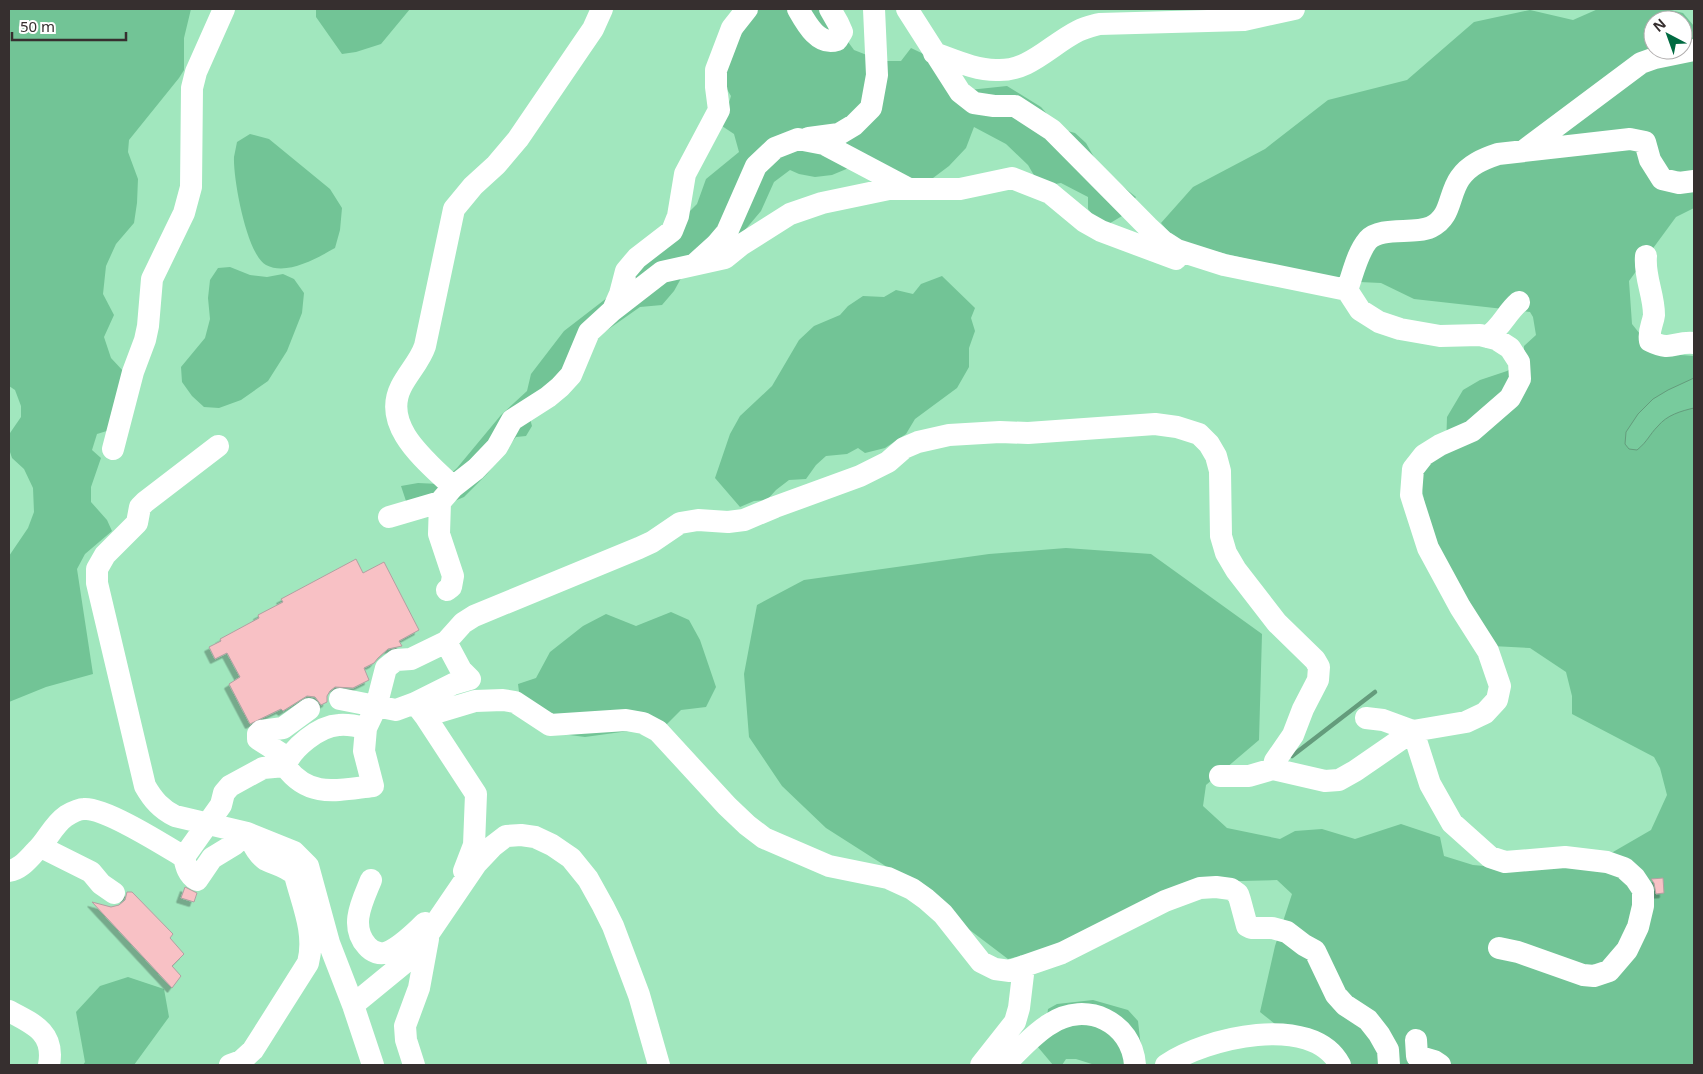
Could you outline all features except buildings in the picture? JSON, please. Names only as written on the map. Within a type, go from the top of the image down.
[{"type":"street","points":[[113,449],[133,372],[145,340],[152,279],[184,213],[191,187],[192,88],[196,72],[224,9]]},
{"type":"street","points":[[446,590],[451,587],[453,576],[438,534],[446,494],[422,456],[404,434],[398,421],[396,407],[400,388],[422,355],[425,346],[454,209],[472,186],[496,165],[518,139],[593,29],[602,9]]},
{"type":"street","points":[[613,310],[620,294],[626,271],[637,258],[672,231],[678,216],[685,174],[718,110],[716,70],[732,28],[747,9]]},
{"type":"street","points":[[798,9],[811,30],[819,37],[830,42],[837,40],[842,32],[830,9]]},
{"type":"street","points":[[693,266],[727,232],[756,166],[775,148],[798,139],[839,134],[854,125],[871,108],[877,75],[874,9]]},
{"type":"street","points":[[907,9],[960,92],[974,103],[994,106],[1015,106],[1052,130],[1163,241],[1177,250],[1224,265],[1347,290],[1360,310],[1386,324],[1440,336],[1487,337],[1496,339],[1510,348],[1519,362],[1520,379],[1510,398],[1472,431],[1440,445],[1424,455],[1414,469],[1411,495],[1428,548],[1460,607],[1488,651],[1500,686],[1497,700],[1485,712],[1466,722],[1414,731],[1339,780],[1325,781],[1273,769],[1249,776],[1220,776]]},
{"type":"street","points":[[934,53],[978,68],[997,70],[1014,68],[1034,60],[1078,31],[1100,24],[1244,20],[1294,9]]},
{"type":"street","points":[[1525,150],[1641,63],[1655,58],[1694,50]]},
{"type":"street","points":[[1347,290],[1360,252],[1369,239],[1380,234],[1431,227],[1442,218],[1449,208],[1455,186],[1460,178],[1470,167],[1482,159],[1498,154],[1525,150],[1630,138],[1645,142],[1650,160],[1662,178],[1679,183],[1694,181]]},
{"type":"street","points":[[798,139],[824,144],[911,190]]},
{"type":"street","points":[[389,517],[446,494],[476,469],[497,447],[512,420],[548,397],[571,375],[589,332],[613,310],[662,272],[725,258],[741,245],[790,214],[822,203],[889,188],[911,190],[960,189],[1012,178],[1050,193],[1086,222],[1101,231],[1206,270],[1224,265]]},
{"type":"street","points":[[1646,256],[1644,269],[1649,282],[1654,316],[1649,332],[1650,342],[1668,347],[1687,342],[1694,343]]},
{"type":"street","points":[[1487,337],[1496,330],[1510,310],[1519,302]]},
{"type":"street","points":[[309,709],[283,728],[261,732],[258,734],[258,739],[287,762],[293,777],[314,789],[373,786],[364,751],[366,728],[376,707],[386,668],[396,660],[411,659],[446,642],[463,623],[474,616],[639,548],[680,523],[698,520],[728,522],[744,520],[860,476],[888,462],[904,448],[918,442],[949,435],[1000,432],[1028,433],[1155,424],[1177,427],[1199,434],[1209,444],[1216,456],[1220,471],[1221,536],[1226,553],[1236,570],[1277,623],[1315,660],[1319,667],[1318,680],[1303,709],[1293,735],[1275,761],[1273,769]]},
{"type":"street","points":[[218,446],[140,506],[137,523],[105,555],[97,569],[97,583],[145,786],[153,800],[164,810],[175,816],[247,833],[294,852],[308,866],[329,943],[353,1005],[373,1065]]},
{"type":"street","points":[[420,709],[453,684],[470,680],[461,670],[446,642]]},
{"type":"street","points":[[340,699],[396,710],[420,709],[475,701],[504,700],[514,702],[550,725],[626,720],[643,723],[658,731],[727,806],[764,838],[829,866],[888,878],[912,889],[943,914],[981,962],[995,969],[1010,971],[1062,954],[1165,901],[1200,888],[1232,888],[1238,894],[1247,926],[1251,928],[1272,928],[1288,932],[1315,951],[1336,995],[1346,1006],[1368,1020],[1379,1034],[1388,1050],[1389,1065]]},
{"type":"street","points":[[371,880],[360,908],[358,927],[360,937],[370,949],[377,953],[387,952],[404,942],[453,897],[474,845],[476,794],[420,709]]},
{"type":"street","points":[[1366,718],[1383,720],[1414,731]]},
{"type":"street","points":[[247,833],[235,844],[212,858],[197,880],[186,868],[184,857],[221,805],[224,793],[230,786],[263,768],[287,762],[294,751],[312,736],[328,728],[337,725],[366,728]]},
{"type":"street","points":[[1414,731],[1430,784],[1452,823],[1490,857],[1505,862],[1565,857],[1607,862],[1624,868],[1635,878],[1643,890],[1643,906],[1638,927],[1627,950],[1609,971],[1594,976],[1583,975],[1518,952],[1499,948]]},
{"type":"street","points":[[9,871],[19,868],[41,847],[66,816],[82,809],[99,810],[148,835],[184,857]]},
{"type":"street","points":[[230,1065],[240,1061],[253,1050],[303,972],[311,949],[311,935],[295,875],[288,868],[265,859],[255,848],[247,833]]},
{"type":"street","points":[[353,1005],[414,955],[476,864],[493,846],[506,836],[521,835],[552,845],[571,858],[592,886],[614,926],[639,995],[659,1065]]},
{"type":"street","points":[[41,847],[91,872],[101,884],[114,893]]},
{"type":"street","points":[[414,1065],[406,1040],[404,1026],[419,988],[430,930]]},
{"type":"street","points":[[981,1065],[1015,1022],[1019,1008],[1024,966]]},
{"type":"street","points":[[639,995],[661,1031],[672,1065]]},
{"type":"street","points":[[9,1010],[42,1032],[51,1052],[49,1065]]},
{"type":"street","points":[[1004,1065],[1028,1041],[1051,1023],[1071,1015],[1087,1014],[1105,1019],[1120,1028],[1128,1040],[1135,1065]]},
{"type":"street","points":[[1166,1065],[1194,1051],[1216,1043],[1253,1034],[1288,1036],[1311,1040],[1326,1049],[1336,1058],[1340,1065]]},
{"type":"street","points":[[1416,1040],[1417,1056],[1434,1061],[1440,1065]]},
{"type":"shaded area","points":[[9,9],[191,9],[184,38],[184,70],[129,140],[128,152],[138,179],[134,223],[116,244],[106,266],[103,294],[114,315],[104,337],[111,358],[125,373],[110,430],[97,434],[92,450],[101,458],[91,487],[91,502],[107,520],[112,531],[85,554],[77,569],[93,674],[46,687],[9,702],[9,556],[28,528],[34,512],[33,488],[24,469],[12,458],[9,449],[10,433],[21,417],[21,406],[15,390],[9,386]]},
{"type":"shaded area","points":[[148,9],[1694,9],[1694,842],[1564,1065],[9,1065],[9,263]]},
{"type":"shaded area","points":[[316,9],[410,9],[381,44],[356,52],[342,54],[316,17]]},
{"type":"shaded area","points":[[755,9],[824,9],[854,50],[882,61],[901,61],[911,48],[932,58],[969,90],[1007,86],[1041,107],[1060,129],[1075,133],[1086,143],[1103,173],[1136,197],[1122,216],[1107,225],[1096,219],[1088,209],[1088,197],[1061,183],[1049,185],[1035,177],[1028,165],[1006,144],[974,127],[966,148],[949,166],[925,184],[856,165],[832,175],[815,177],[790,170],[774,182],[761,211],[728,250],[684,273],[674,291],[662,305],[640,307],[593,340],[529,415],[532,426],[526,436],[516,437],[487,474],[464,497],[412,519],[401,486],[418,483],[439,484],[457,468],[501,415],[527,391],[531,374],[564,331],[612,294],[647,254],[697,204],[706,179],[739,152],[734,134],[722,126],[731,96],[722,81],[722,70]]},
{"type":"shaded area","points":[[1598,9],[1670,10],[1643,10],[1643,60],[1693,60],[1693,25],[1694,26],[1694,208],[1676,217],[1629,281],[1632,324],[1655,353],[1694,356],[1694,1065],[1348,1065],[1280,1028],[1260,1012],[1275,946],[1292,894],[1277,880],[1200,882],[1067,944],[1008,959],[884,865],[826,828],[782,786],[749,737],[744,674],[757,605],[804,580],[989,554],[1066,548],[1151,554],[1262,634],[1259,740],[1206,785],[1203,806],[1227,828],[1280,839],[1295,831],[1322,829],[1355,839],[1401,824],[1440,837],[1444,856],[1473,865],[1506,868],[1613,852],[1651,830],[1667,795],[1660,768],[1654,757],[1572,714],[1572,696],[1566,672],[1530,648],[1492,646],[1431,534],[1420,480],[1426,458],[1446,449],[1447,417],[1463,390],[1480,380],[1507,371],[1524,360],[1524,346],[1536,335],[1533,317],[1530,312],[1414,299],[1381,283],[1338,281],[1177,242],[1161,223],[1193,187],[1265,149],[1328,100],[1407,80],[1474,22],[1530,10],[1573,20]]},
{"type":"shaded area","points":[[250,134],[269,139],[330,189],[342,208],[340,230],[335,248],[292,267],[274,268],[266,265],[259,258],[247,232],[242,215],[234,168],[237,142]]},
{"type":"shaded area","points":[[230,267],[250,275],[267,277],[283,274],[294,279],[304,293],[302,313],[287,351],[268,381],[241,400],[219,408],[204,407],[192,396],[182,382],[181,367],[205,338],[210,319],[208,298],[210,280],[218,268]]},
{"type":"shaded area","points":[[942,276],[975,308],[971,318],[975,331],[969,348],[969,367],[957,388],[915,419],[906,434],[885,448],[865,453],[858,448],[847,454],[826,456],[816,465],[806,479],[789,480],[767,500],[754,501],[740,507],[715,478],[730,434],[740,416],[772,386],[799,340],[814,326],[840,315],[848,306],[863,296],[884,297],[896,290],[913,294],[921,284]]},
{"type":"shaded area","points":[[1694,378],[1694,408],[1670,416],[1655,429],[1637,450],[1629,449],[1625,444],[1626,432],[1638,414],[1653,399]]},
{"type":"shaded area","points":[[671,612],[689,620],[700,640],[716,687],[706,707],[681,710],[665,726],[585,737],[554,733],[522,715],[518,684],[536,678],[550,652],[583,626],[606,614],[636,626]]},
{"type":"shaded area","points":[[128,977],[164,989],[169,1017],[134,1065],[83,1065],[85,1062],[76,1012],[100,986]]},
{"type":"shaded area","points":[[1093,1000],[1128,1010],[1138,1021],[1143,1065],[1095,1065],[1076,1059],[1066,1059],[1062,1065],[1053,1065],[1032,1040],[1047,1017],[1048,1009],[1057,1004]]},
{"type":"waterway","points":[[1292,756],[1375,692]]}]
